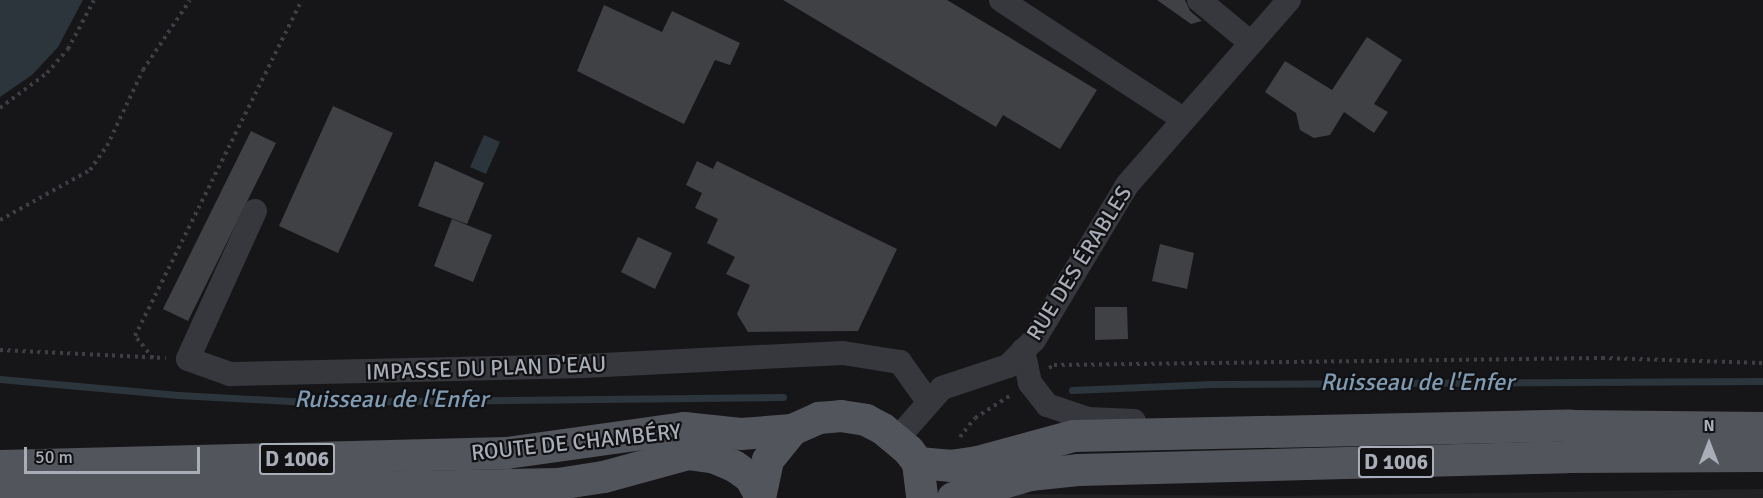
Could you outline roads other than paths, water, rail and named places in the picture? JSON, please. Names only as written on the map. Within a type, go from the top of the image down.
[{"type":"main road","points":[[759,496],[768,460],[792,430],[819,418],[841,416],[866,420],[896,440],[918,463],[922,498]]},
{"type":"main road","name":"ROUTE DE CHAMBÉRY","points":[[0,466],[507,453],[684,428],[741,434],[792,430]]},
{"type":"main road","name":"D 1006","points":[[918,463],[950,466],[1074,436],[1257,429],[1763,428]]},
{"type":"main road","name":"ROUTE DE CHAMBÉRY","points":[[0,495],[558,484],[604,477],[688,454],[715,458],[734,466],[750,477],[759,496]]},
{"type":"main road","name":"D 1006","points":[[953,498],[1030,475],[1078,471],[1567,457],[1763,456]]},
{"type":"street","points":[[1001,0],[1183,119]]},
{"type":"street","points":[[1199,0],[1251,44]]},
{"type":"street","name":"RUE DES ÉRABLES","points":[[896,440],[927,400],[958,381],[1008,366],[1034,340],[1104,218],[1183,119],[1289,0]]},
{"type":"street","name":"IMPASSE DU PLAN D'EAU","points":[[255,211],[188,359],[230,374],[584,366],[843,353],[900,362],[927,400]]},
{"type":"street","points":[[1023,350],[1030,382],[1047,405],[1088,419],[1257,429]]},
{"type":"waterway","name":"Ruisseau de l'Enfer","points":[[0,379],[178,395],[308,402],[783,397]]},
{"type":"waterway","name":"Ruisseau de l'Enfer","points":[[1072,390],[1213,384],[1763,381]]}]
